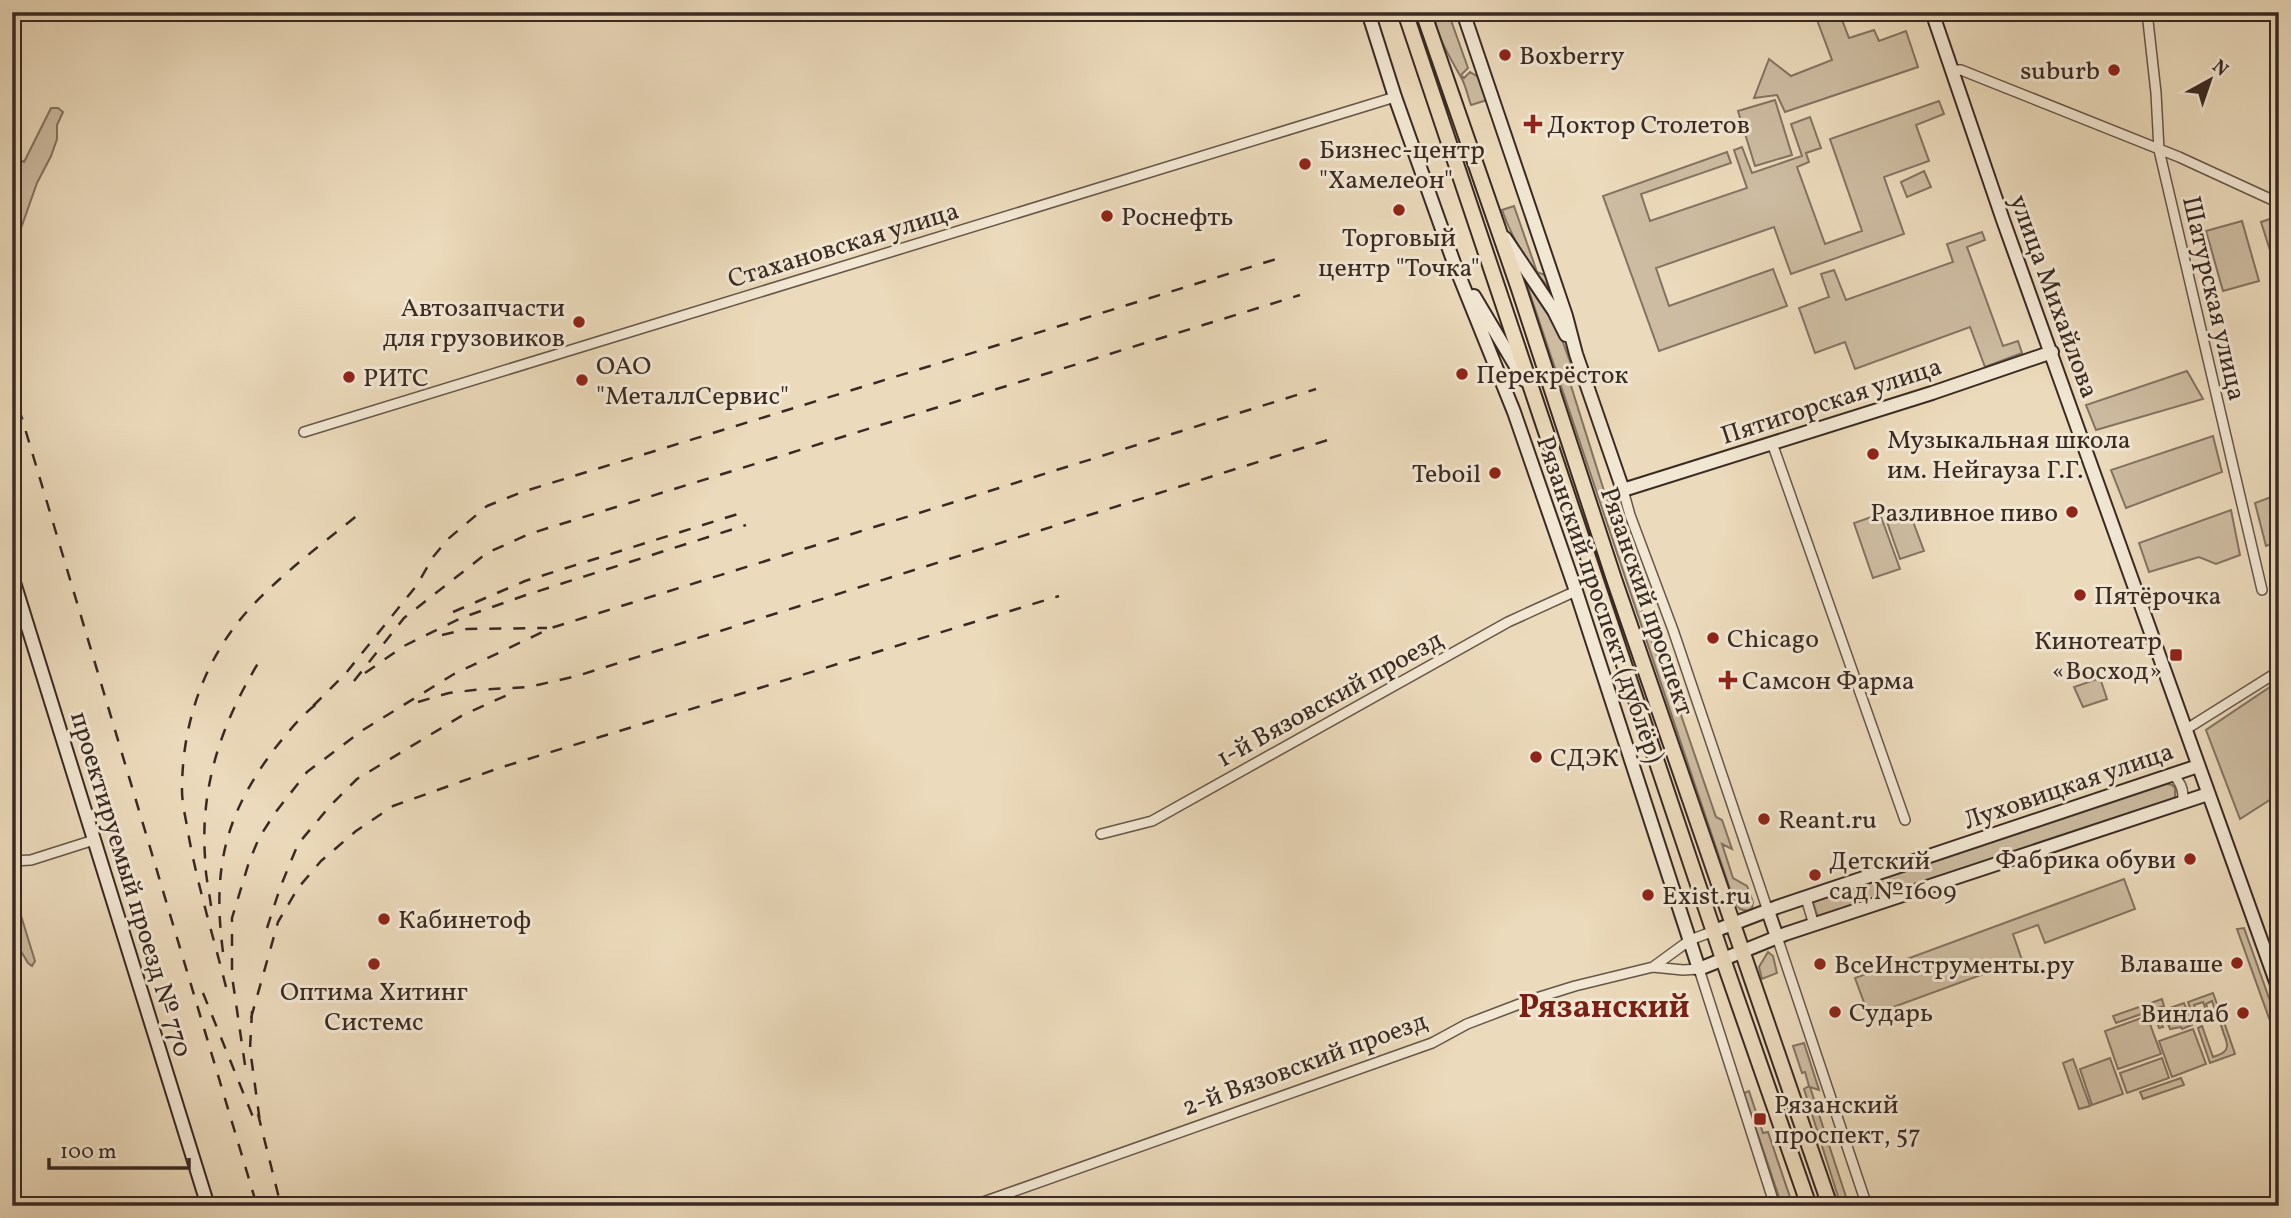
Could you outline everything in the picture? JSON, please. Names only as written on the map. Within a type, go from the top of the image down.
[{"type":"main road","name":"Рязанский проспект","points":[[1405,12],[1723,959],[1809,1206]]},
{"type":"main road","name":"Рязанский проспект","points":[[1423,12],[1497,224],[1614,579],[1830,1206]]},
{"type":"street","name":"Рязанский проспект (дублёр)","points":[[1368,12],[1454,263],[1514,412],[1576,590],[1774,1206]]},
{"type":"street","name":"Рязанский проспект (дублёр)","points":[[1462,12],[1566,316],[1576,354],[1630,514],[1673,630],[1867,1206]]},
{"type":"street","name":"улица Михайлова","points":[[1932,12],[2003,220],[2279,990]]},
{"type":"street","name":"Шатурская улица","points":[[2147,12],[2159,150],[2262,590]]},
{"type":"street","points":[[1951,70],[1961,70],[2159,150],[2279,203]]},
{"type":"street","name":"Стахановская улица","points":[[304,432],[1395,97]]},
{"type":"street","points":[[1497,224],[1554,312],[1576,354]]},
{"type":"street","points":[[1454,263],[1534,396]]},
{"type":"street","name":"Пятигорская улица","points":[[1623,490],[1932,393],[2052,352]]},
{"type":"street","points":[[1772,443],[1905,820]]},
{"type":"street","name":"проектируемый проезд № 770","points":[[12,576],[208,1206]]},
{"type":"street","name":"1-й Вязовский проезд","points":[[1101,834],[1152,821],[1508,622],[1576,590]]},
{"type":"street","name":"Луховицкая улица","points":[[2185,730],[2279,671]]},
{"type":"street","name":"Луховицкая улица","points":[[1714,930],[2198,766]]},
{"type":"street","points":[[2172,774],[2179,780],[2184,794],[2182,803]]},
{"type":"street","name":"Луховицкая улица","points":[[1723,959],[1777,937],[2208,794]]},
{"type":"street","points":[[12,861],[31,860],[94,840]]},
{"type":"street","points":[[1805,898],[1815,925]]},
{"type":"street","name":"2-й Вязовский проезд","points":[[1653,967],[1690,940],[1714,930]]},
{"type":"street","name":"2-й Вязовский проезд","points":[[972,1206],[1432,1043],[1467,1024],[1530,1000],[1653,967],[1699,969],[1723,959]]},
{"type":"shaded area","points":[[1434,12],[1448,12],[1468,68],[1461,75],[1464,78],[1470,72],[1478,77],[1487,100],[1471,105],[1463,82],[1440,38]]},
{"type":"shaded area","points":[[1814,12],[1839,12],[1849,38],[1874,30],[1879,41],[1906,31],[1918,67],[1785,112],[1777,95],[1754,98],[1769,59],[1791,76],[1832,60]]},
{"type":"shaded area","points":[[1775,100],[1792,155],[1755,166],[1738,111]]},
{"type":"shaded area","points":[[1939,101],[1944,114],[1916,125],[1929,161],[1884,177],[1904,234],[1791,274],[1774,227],[1656,268],[1669,306],[1773,269],[1787,306],[1659,351],[1603,196],[1727,152],[1731,163],[1641,194],[1650,221],[1747,188],[1734,150],[1742,147],[1752,173],[1802,156],[1791,124],[1810,117],[1821,148],[1806,153],[1809,162],[1797,167],[1825,244],[1862,231],[1830,139]]},
{"type":"shaded area","points":[[51,108],[58,108],[63,112],[57,125],[57,139],[37,183],[19,234],[12,231],[12,166],[19,159],[24,162]]},
{"type":"shaded area","points":[[1924,171],[1931,187],[1907,197],[1901,182]]},
{"type":"shaded area","points":[[1514,206],[1537,272],[1547,276],[1550,289],[1535,271],[1522,252],[1506,221],[1502,210]]},
{"type":"shaded area","points":[[2279,216],[2279,259],[2273,260],[2261,222]]},
{"type":"shaded area","points":[[2242,221],[2259,281],[2223,291],[2206,231]]},
{"type":"shaded area","points":[[1982,232],[1985,240],[1967,247],[2003,346],[2018,341],[2022,353],[1985,367],[1970,327],[1855,369],[1845,342],[1815,353],[1799,308],[1829,297],[1821,274],[1834,270],[1846,300],[1953,262],[1947,244]]},
{"type":"shaded area","points":[[1526,282],[1546,307],[1559,332],[1575,375],[1566,370],[1611,513],[1622,521],[1630,546],[1619,541],[1663,674],[1669,680],[1716,817],[1722,820],[1732,849],[1722,844],[1733,878],[1747,886],[1753,902],[1748,911],[1740,909],[1734,901]]},
{"type":"shaded area","points":[[2187,371],[2203,399],[2096,430],[2086,405]]},
{"type":"shaded area","points":[[2213,436],[2222,472],[2126,508],[2111,470]]},
{"type":"shaded area","points":[[2279,494],[2279,541],[2266,546],[2255,503]]},
{"type":"shaded area","points":[[2231,510],[2240,555],[2216,564],[2199,557],[2149,572],[2139,543]]},
{"type":"shaded area","points":[[1909,511],[1924,551],[1900,559],[1886,519]]},
{"type":"shaded area","points":[[1880,514],[1900,569],[1873,578],[1854,523]]},
{"type":"shaded area","points":[[2100,678],[2107,699],[2083,707],[2074,687]]},
{"type":"shaded area","points":[[2279,681],[2279,794],[2240,819],[2206,730]]},
{"type":"shaded area","points":[[2167,784],[2175,788],[2175,797],[2171,800],[1818,918],[1813,902]]},
{"type":"shaded area","points":[[2124,879],[2135,909],[2045,943],[2038,925],[2013,934],[2022,960],[1869,1016],[1855,978]]},
{"type":"shaded area","points":[[14,893],[35,961],[32,966],[12,936]]},
{"type":"shaded area","points":[[2244,928],[2279,1026],[2279,1046],[2237,929]]},
{"type":"shaded area","points":[[1768,952],[1773,956],[1777,973],[1762,979],[1759,967]]},
{"type":"shaded area","points":[[2213,993],[2221,1015],[2217,1016],[2212,1001],[2206,1004],[2210,1015],[2208,1016],[2203,1002],[2194,1005],[2200,1022],[2196,1024],[2188,1002]]},
{"type":"shaded area","points":[[2162,999],[2164,1006],[2116,1023],[2113,1016]]},
{"type":"shaded area","points":[[2184,1003],[2186,1008],[2183,1011],[2187,1010],[2192,1025],[2182,1029],[2170,1029],[2165,1016],[2159,1018],[2163,1027],[2159,1028],[2156,1019],[2151,1020],[2150,1015]]},
{"type":"shaded area","points":[[2147,1016],[2161,1054],[2118,1069],[2105,1031]]},
{"type":"shaded area","points":[[2223,1019],[2235,1054],[2210,1063],[2198,1028],[2202,1026],[2213,1057],[2227,1048],[2219,1020]]},
{"type":"shaded area","points":[[2193,1029],[2206,1064],[2172,1077],[2159,1041]]},
{"type":"shaded area","points":[[1804,1043],[1819,1090],[1810,1087],[1849,1206],[1841,1206],[1804,1089],[1809,1086],[1793,1046]]},
{"type":"shaded area","points":[[2110,1058],[2123,1094],[2092,1105],[2080,1069]]},
{"type":"shaded area","points":[[2162,1058],[2169,1078],[2127,1093],[2120,1073]]},
{"type":"shaded area","points":[[2073,1059],[2090,1106],[2079,1109],[2063,1063]]},
{"type":"shaded area","points":[[2181,1078],[2184,1085],[2143,1099],[2140,1092]]},
{"type":"shaded area","points":[[1749,1091],[1763,1133],[1768,1132],[1793,1206],[1782,1206],[1744,1093]]},
{"type":"railway","points":[[313,706],[346,673],[417,585],[433,557],[448,539],[487,506],[522,492],[1286,256]]},
{"type":"railway","points":[[354,681],[404,618],[487,553],[529,534],[1300,295]]},
{"type":"railway","points":[[12,385],[257,1206]]},
{"type":"railway","points":[[245,1065],[232,976],[232,918],[249,862],[259,838],[275,813],[307,772],[363,730],[454,674],[551,628],[1316,389]]},
{"type":"railway","points":[[418,702],[449,693],[529,687],[577,676],[1331,439]]},
{"type":"railway","points":[[226,987],[196,871],[183,801],[183,765],[192,715],[209,668],[235,625],[306,556],[364,510]]},
{"type":"railway","points":[[453,612],[525,581],[741,513]]},
{"type":"railway","points":[[365,673],[404,646],[461,618],[746,525]]},
{"type":"railway","points":[[251,1018],[278,922],[298,888],[321,861],[356,831],[393,806],[499,768],[1059,596]]},
{"type":"railway","points":[[442,635],[467,629],[547,628]]},
{"type":"railway","points":[[211,906],[204,830],[211,778],[217,753],[236,704],[262,657]]},
{"type":"railway","points":[[267,928],[298,844],[357,779],[463,715],[514,692]]},
{"type":"railway","points":[[223,952],[219,894],[221,868],[234,819],[245,795],[276,747],[291,728],[321,701]]},
{"type":"railway","points":[[203,993],[253,1117]]},
{"type":"railway","points":[[252,1011],[250,1049],[260,1122]]},
{"type":"railway","points":[[258,1114],[281,1206]]},
{"type":"place","name":"Boxberry","points":[[1505,55]]},
{"type":"place","name":"suburb","points":[[2114,70]]},
{"type":"place","name":"Доктор Столетов","points":[[1533,124]]},
{"type":"place","name":"Бизнес-центр \"Хамелеон\"","points":[[1305,164]]},
{"type":"place","name":"Торговый центр \"Точка\"","points":[[1399,210]]},
{"type":"place","name":"Роснефть","points":[[1107,216]]},
{"type":"place","name":"Автозапчасти для грузовиков","points":[[579,322]]},
{"type":"place","name":"Перекрёсток","points":[[1462,374]]},
{"type":"place","name":"РИТС","points":[[349,377]]},
{"type":"place","name":"ОАО \"МеталлСервис\"","points":[[582,380]]},
{"type":"place","name":"Музыкальная школа им. Нейгауза Г.Г.","points":[[1873,454]]},
{"type":"place","name":"Teboil","points":[[1495,473]]},
{"type":"place","name":"Разливное пиво","points":[[2072,512]]},
{"type":"place","name":"Пятёрочка","points":[[2080,595]]},
{"type":"place","name":"Chicago","points":[[1713,638]]},
{"type":"place","name":"Кинотеатр «Восход»","points":[[2176,655]]},
{"type":"place","name":"Самсон Фарма","points":[[1728,680]]},
{"type":"place","name":"СДЭК","points":[[1536,757]]},
{"type":"place","name":"Reant.ru","points":[[1764,819]]},
{"type":"place","name":"Фабрика обуви","points":[[2190,859]]},
{"type":"place","name":"Детский сад №1609","points":[[1815,875]]},
{"type":"place","name":"Exist.ru","points":[[1648,895]]},
{"type":"place","name":"Кабинетоф","points":[[384,919]]},
{"type":"place","name":"Влаваше","points":[[2237,963]]},
{"type":"place","name":"Оптима Хитинг Системс","points":[[374,964]]},
{"type":"place","name":"ВсеИнструменты.ру","points":[[1820,964]]},
{"type":"place","name":"Сударь","points":[[1835,1012]]},
{"type":"place","name":"Винлаб","points":[[2243,1013]]},
{"type":"place","name":"Рязанский проспект, 57","points":[[1760,1119]]},
{"type":"district","name":"Рязанский","points":[[1604,1005]]}]
